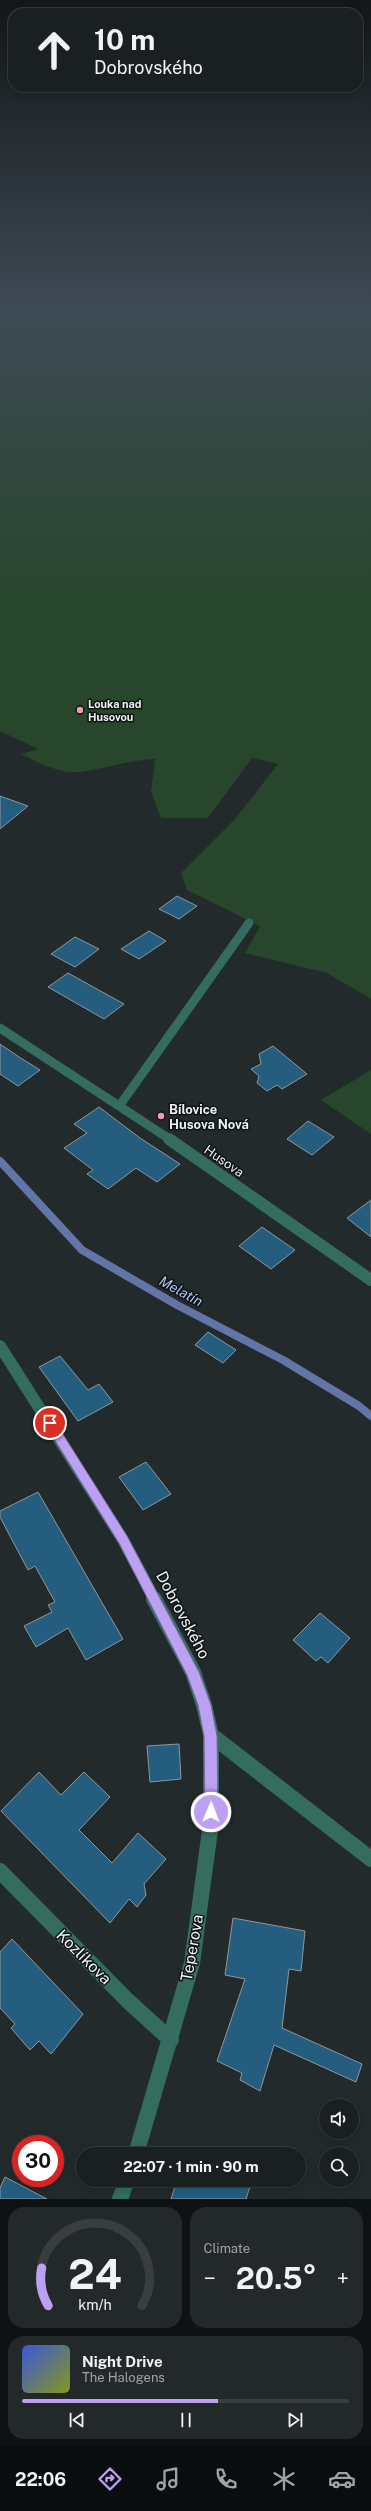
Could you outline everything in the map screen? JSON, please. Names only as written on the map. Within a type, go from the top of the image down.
[{"type":"street","points":[[120,1106],[249,923]]},
{"type":"street","name":"Husova","points":[[0,1028],[120,1106],[371,1280]]},
{"type":"street","name":"Dobrovského","points":[[0,1346],[123,1540],[193,1672],[204,1705],[211,1736]]},
{"type":"street","points":[[211,1736],[371,1859]]},
{"type":"street","name":"Teperova","points":[[138,2147],[171,2040],[192,1963],[211,1823],[211,1736]]},
{"type":"street","name":"Kozlíkova","points":[[0,1872],[128,2001],[171,2040]]},
{"type":"street","points":[[120,2199],[124,2187]]},
{"type":"green space","points":[[0,415],[371,415],[371,999],[327,973],[245,953],[260,926],[187,890],[181,873],[235,819],[278,764],[252,758],[208,818],[161,818],[151,792],[155,759],[135,761],[79,772],[64,771],[49,767],[21,754],[38,749],[0,731]]},
{"type":"green space","points":[[371,1070],[371,1134],[321,1100]]},
{"type":"building","points":[[0,796],[28,806],[0,829]]},
{"type":"building","points":[[177,896],[197,906],[179,919],[159,909]]},
{"type":"building","points":[[149,931],[166,941],[139,959],[121,949]]},
{"type":"building","points":[[75,937],[99,949],[75,967],[51,954]]},
{"type":"building","points":[[68,973],[124,1004],[104,1019],[48,987]]},
{"type":"building","points":[[0,1044],[40,1070],[18,1086],[0,1074]]},
{"type":"building","points":[[273,1046],[307,1074],[282,1089],[277,1085],[267,1091],[257,1083],[259,1076],[251,1069],[261,1064],[259,1054]]},
{"type":"building","points":[[99,1107],[140,1138],[180,1164],[157,1182],[136,1168],[108,1189],[87,1174],[93,1170],[64,1148],[87,1133],[74,1124]]},
{"type":"building","points":[[308,1121],[334,1137],[312,1155],[287,1139]]},
{"type":"building","points":[[371,1200],[371,1237],[347,1218]]},
{"type":"building","points":[[262,1227],[295,1250],[271,1269],[239,1246]]},
{"type":"building","points":[[208,1332],[236,1350],[223,1363],[195,1345]]},
{"type":"building","points":[[60,1356],[88,1390],[99,1384],[113,1402],[78,1421],[39,1367]]},
{"type":"building","points":[[146,1462],[171,1494],[143,1510],[119,1477]]},
{"type":"building","points":[[38,1492],[123,1639],[86,1660],[68,1628],[36,1647],[24,1626],[52,1612],[48,1605],[55,1602],[35,1566],[28,1570],[0,1517],[0,1511]]},
{"type":"building","points":[[320,1613],[350,1638],[328,1663],[321,1657],[316,1661],[293,1640]]},
{"type":"building","points":[[179,1744],[181,1779],[150,1782],[147,1746]]},
{"type":"building","points":[[39,1772],[61,1795],[84,1772],[110,1797],[79,1830],[112,1863],[138,1833],[166,1859],[144,1884],[146,1895],[137,1907],[129,1899],[110,1923],[1,1811]]},
{"type":"building","points":[[233,1918],[305,1931],[301,1971],[289,1969],[282,2028],[362,2064],[356,2082],[274,2045],[260,2091],[240,2080],[242,2073],[217,2061],[245,1979],[225,1975]]},
{"type":"building","points":[[12,1939],[83,2014],[51,2054],[39,2041],[30,2050],[11,2028],[15,2024],[0,2008],[0,1952]]},
{"type":"building","points":[[5,2177],[12,2181],[12,2187],[24,2187],[47,2199],[0,2199],[0,2188]]},
{"type":"building","points":[[175,2187],[250,2187],[246,2199],[171,2199]]},
{"type":"waterway","name":"Melatín","points":[[0,1161],[82,1250],[177,1305],[283,1360],[359,1406],[371,1416]]},
{"type":"place","name":"Louka nad Husovou","points":[[80,710]]},
{"type":"place","name":"Bílovice Husova Nová","points":[[161,1116]]},
{"type":"route","points":[[50,1423],[123,1540],[193,1672],[204,1705],[211,1736],[211,1812]]}]
